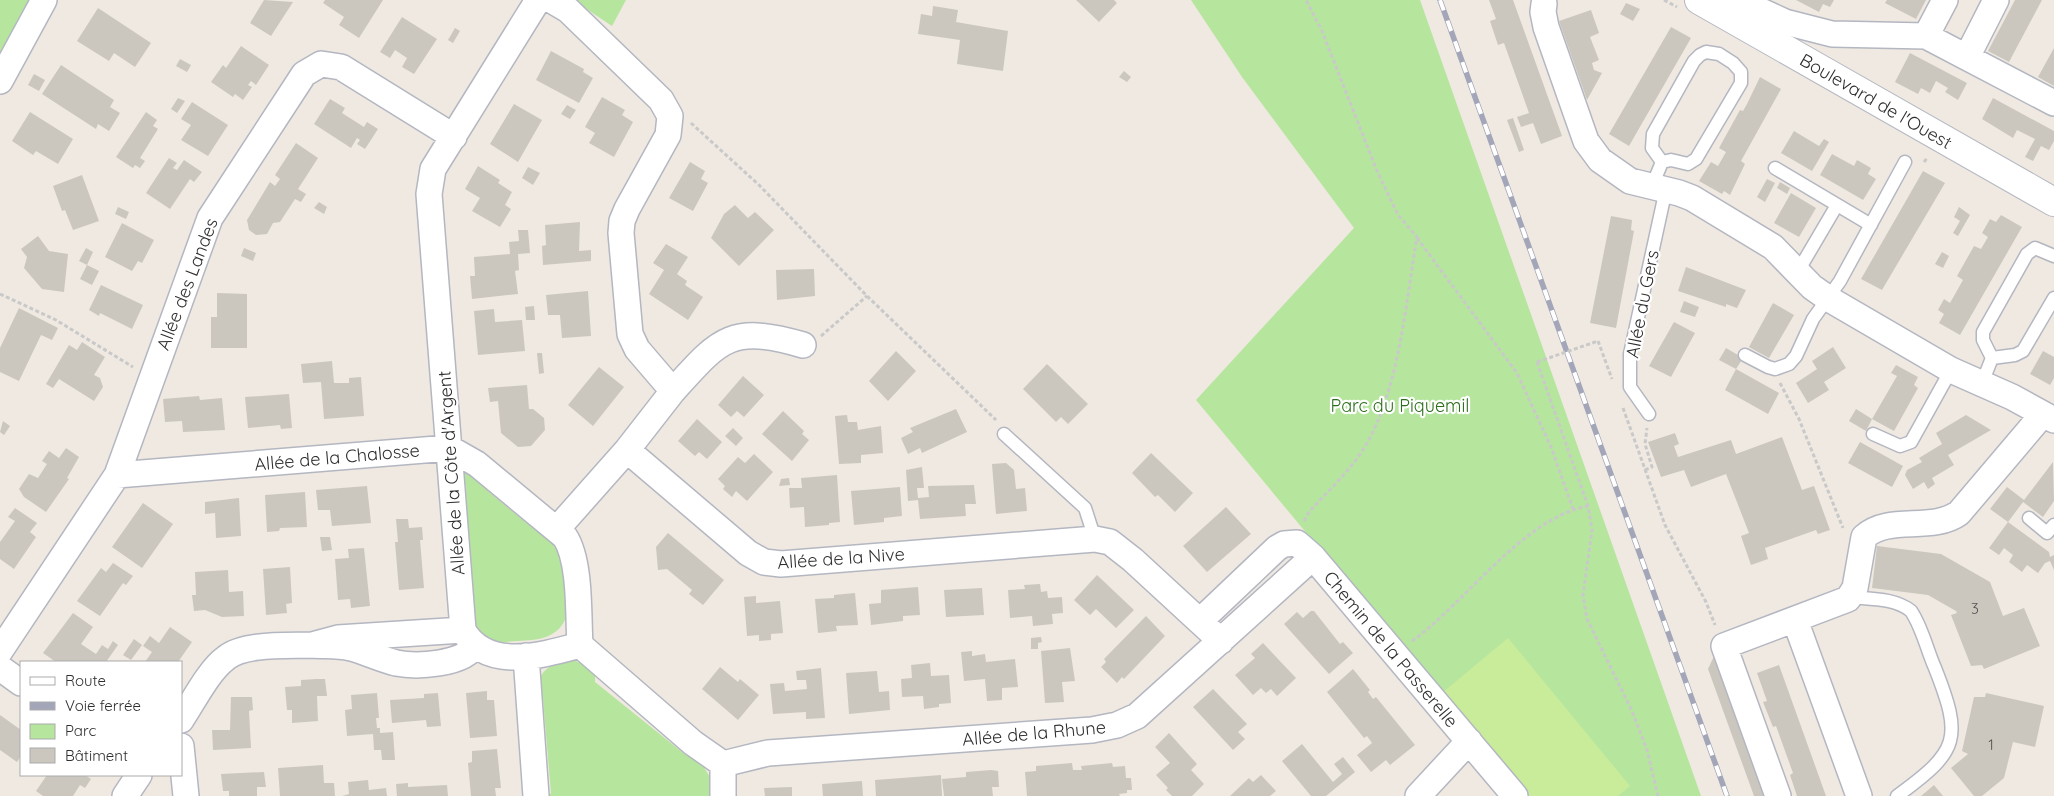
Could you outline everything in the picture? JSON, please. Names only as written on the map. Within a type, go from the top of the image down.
[{"type":"street","points":[[0,81],[44,0]]},
{"type":"street","name":"Allée de la Côte d'Argent","points":[[469,638],[449,448],[429,194],[434,170],[538,0]]},
{"type":"street","points":[[551,0],[568,10],[647,86],[661,100],[670,116],[668,135],[627,209],[621,233],[630,334],[636,349],[673,391]]},
{"type":"street","name":"Boulevard de l'Ouest","points":[[1699,0],[1757,10],[2054,202]]},
{"type":"street","points":[[1926,36],[1945,0]]},
{"type":"street","points":[[1967,57],[1996,0]]},
{"type":"street","points":[[1547,1],[1543,12],[1546,27],[1586,141],[1600,160],[1614,172],[1630,181],[1692,198],[1773,247],[1797,273],[1829,299],[1951,370],[1982,383],[2049,417],[1959,513],[1947,520],[1934,523],[1895,525],[1874,530],[1863,540],[1855,588],[1850,597],[1837,605],[1724,646],[1778,796]]},
{"type":"street","points":[[1757,10],[1832,34],[1926,36],[2054,103]]},
{"type":"street","name":"Allée des Landes","points":[[0,651],[118,475],[210,218],[299,80],[308,70],[320,64],[341,67],[454,137]]},
{"type":"street","points":[[557,529],[627,450],[673,391],[710,350],[731,338],[765,336],[803,345]]},
{"type":"street","points":[[449,448],[477,464],[566,537],[573,554],[580,645],[693,742],[724,764],[723,796]]},
{"type":"street","name":"Allée de la Chalosse","points":[[118,475],[449,448]]},
{"type":"street","name":"Allée de la Nive","points":[[627,450],[748,554],[772,564],[1095,539],[1110,542],[1133,560],[1221,641]]},
{"type":"street","points":[[1200,621],[1278,548],[1284,544],[1305,550]]},
{"type":"street","name":"Allée de la Rhune","points":[[724,764],[768,753],[1092,730],[1117,725],[1136,716],[1221,641],[1305,550]]},
{"type":"street","name":"Chemin de la Passerelle","points":[[1305,550],[1395,652],[1515,796]]},
{"type":"street","points":[[1795,620],[1859,796]]},
{"type":"street","points":[[182,719],[220,662],[234,652],[254,648],[312,645],[338,638],[469,638],[489,653],[526,656],[580,645]]},
{"type":"street","points":[[526,656],[536,796]]},
{"type":"street","points":[[0,668],[20,682]]},
{"type":"street","name":"Chemin de la Passerelle","points":[[1418,796],[1469,741]]},
{"type":"street","points":[[182,756],[186,796]]},
{"type":"street","points":[[125,796],[138,776]]},
{"type":"lane","points":[[1706,52],[1712,52],[1733,62],[1741,72],[1741,83],[1696,159],[1683,164],[1671,160],[1662,162],[1652,148],[1652,134],[1694,61],[1706,52]]},
{"type":"lane","name":"Allée du Gers","points":[[1650,414],[1630,387],[1630,354],[1662,162]]},
{"type":"lane","points":[[1745,355],[1775,369],[1789,364],[1796,356],[1813,319],[1829,299],[1872,225],[1905,162]]},
{"type":"lane","points":[[1775,168],[1872,225]]},
{"type":"lane","points":[[1797,273],[1837,205]]},
{"type":"lane","points":[[1982,383],[1992,358],[1983,340],[1983,332],[2027,254],[2035,248],[2054,256]]},
{"type":"lane","points":[[1992,358],[2015,355],[2023,351],[2054,298]]},
{"type":"lane","points":[[1873,434],[1900,446],[1911,442],[1951,370]]},
{"type":"lane","points":[[1004,434],[1085,508],[1095,539]]},
{"type":"lane","points":[[2030,518],[2046,533],[2054,524]]},
{"type":"lane","points":[[1850,597],[1889,601],[1901,604],[1911,611],[1950,708],[1952,732],[1945,754],[1918,781],[1897,796]]},
{"type":"path","points":[[1306,0],[1322,31],[1381,179],[1398,215],[1417,237],[1517,373],[1551,447],[1572,509]]},
{"type":"path","points":[[670,116],[690,121],[759,185],[867,296],[994,417],[1004,434]]},
{"type":"path","points":[[1305,550],[1302,526],[1309,512],[1353,464],[1376,426],[1391,381],[1417,237]]},
{"type":"path","points":[[0,294],[56,320],[152,379]]},
{"type":"path","points":[[803,345],[824,334],[867,296]]},
{"type":"path","points":[[1598,341],[1537,362],[1588,506],[1592,530],[1583,594],[1586,619],[1632,711],[1647,750],[1658,796]]},
{"type":"path","points":[[1775,369],[1782,388],[1799,419],[1842,528],[1863,540]]},
{"type":"path","points":[[1650,414],[1645,444],[1652,467],[1645,470],[1665,525],[1706,602],[1724,646]]},
{"type":"path","points":[[1395,652],[1415,638],[1529,536],[1572,509],[1588,506]]},
{"type":"green space","points":[[0,0],[34,0],[0,60]]},
{"type":"green space","points":[[573,0],[626,0],[612,26]]},
{"type":"green space","name":"Parc du Piquemil","points":[[1191,0],[1420,0],[1701,796],[1530,796],[1352,588],[1196,400],[1354,228],[1242,77]]},
{"type":"green space","points":[[459,470],[474,472],[474,479],[544,537],[563,549],[567,615],[559,629],[554,633],[533,640],[500,642],[489,639],[475,628],[468,551],[466,485],[458,478]]},
{"type":"green space","points":[[1508,638],[1630,786],[1618,796],[1530,796],[1442,693]]},
{"type":"green space","points":[[571,659],[583,664],[595,673],[595,682],[687,756],[696,754],[711,779],[713,796],[548,796],[551,793],[543,699],[536,694],[537,686],[542,674],[551,666]]},
{"type":"building","points":[[264,0],[293,2],[271,36],[250,23]]},
{"type":"building","points":[[325,0],[383,0],[359,38],[339,25],[344,17],[323,3]]},
{"type":"building","points":[[1076,0],[1114,0],[1117,3],[1099,22]]},
{"type":"building","points":[[1489,0],[1513,0],[1562,136],[1541,144],[1533,123],[1521,127],[1517,117],[1529,113],[1504,43],[1498,45],[1490,21],[1496,19]]},
{"type":"building","points":[[1796,0],[1834,0],[1830,7],[1823,4],[1819,12]]},
{"type":"building","points":[[1887,0],[1926,0],[1916,19],[1885,3]]},
{"type":"building","points":[[2015,0],[2042,0],[2009,62],[1988,51]]},
{"type":"building","points":[[1626,3],[1640,9],[1633,21],[1620,14]]},
{"type":"building","points":[[933,6],[958,10],[956,22],[1008,31],[1003,71],[957,64],[960,40],[918,34],[921,14],[932,16]]},
{"type":"building","points":[[98,8],[151,43],[135,67],[114,53],[109,61],[77,41]]},
{"type":"building","points":[[1591,10],[1599,33],[1590,37],[1599,60],[1592,63],[1594,70],[1602,73],[1587,100],[1559,21]]},
{"type":"building","points":[[402,17],[437,39],[414,74],[402,67],[407,58],[395,50],[390,58],[380,52]]},
{"type":"building","points":[[1671,27],[1691,38],[1629,146],[1609,134]]},
{"type":"building","points":[[455,28],[460,31],[453,43],[448,40]]},
{"type":"building","points":[[241,46],[269,65],[256,85],[251,81],[248,85],[252,87],[243,100],[235,94],[233,97],[211,82],[223,65],[226,68]]},
{"type":"building","points":[[2054,48],[2054,86],[2038,77]]},
{"type":"building","points":[[551,51],[584,69],[583,72],[593,78],[579,103],[536,80]]},
{"type":"building","points":[[1910,53],[1967,83],[1958,100],[1945,92],[1948,88],[1936,81],[1930,93],[1921,88],[1918,94],[1895,82]]},
{"type":"building","points":[[180,59],[191,65],[187,72],[176,66]]},
{"type":"building","points":[[61,65],[114,100],[110,107],[120,113],[109,131],[98,124],[96,129],[42,94]]},
{"type":"building","points":[[1124,71],[1131,77],[1127,82],[1119,77]]},
{"type":"building","points":[[34,74],[45,80],[39,91],[28,85]]},
{"type":"building","points":[[1760,77],[1781,89],[1741,161],[1745,164],[1730,195],[1724,191],[1722,194],[1699,181],[1711,162],[1718,166],[1726,152],[1719,148],[1740,110],[1743,111]]},
{"type":"building","points":[[602,97],[625,110],[622,115],[633,122],[614,157],[589,143],[595,133],[585,127]]},
{"type":"building","points":[[178,98],[185,101],[177,113],[171,109]]},
{"type":"building","points":[[1993,98],[2054,131],[2054,141],[2049,150],[2041,146],[2033,161],[2025,157],[2035,139],[2017,130],[2013,138],[1982,119]]},
{"type":"building","points":[[330,99],[345,108],[342,113],[364,127],[367,122],[378,129],[365,149],[357,144],[360,140],[357,138],[351,148],[314,124]]},
{"type":"building","points":[[192,102],[228,125],[208,156],[181,140],[191,125],[181,119]]},
{"type":"building","points":[[514,104],[542,120],[518,162],[490,144]]},
{"type":"building","points":[[567,105],[576,110],[570,119],[561,114]]},
{"type":"building","points":[[30,112],[73,139],[58,164],[36,151],[33,155],[12,141]]},
{"type":"building","points":[[146,112],[157,120],[153,126],[158,129],[140,158],[145,161],[140,168],[135,165],[133,168],[116,157]]},
{"type":"building","points":[[1513,118],[1524,150],[1519,152],[1507,120]]},
{"type":"building","points":[[1794,131],[1819,146],[1824,139],[1829,142],[1812,171],[1781,153]]},
{"type":"building","points":[[296,143],[318,158],[298,189],[306,194],[301,202],[295,199],[280,222],[273,223],[267,234],[256,235],[249,230],[247,220],[270,182],[275,186],[280,179],[275,175]]},
{"type":"building","points":[[1832,154],[1854,166],[1857,160],[1871,168],[1868,174],[1876,179],[1863,200],[1820,175]]},
{"type":"building","points":[[169,158],[177,163],[173,168],[177,170],[184,160],[202,172],[194,182],[190,179],[170,209],[146,193]]},
{"type":"building","points":[[690,162],[705,171],[701,179],[708,183],[693,211],[669,198]]},
{"type":"building","points":[[478,166],[500,180],[498,183],[512,192],[505,205],[511,209],[500,227],[472,211],[480,198],[465,189]]},
{"type":"building","points":[[528,167],[540,173],[533,185],[522,178]]},
{"type":"building","points":[[1923,171],[1945,183],[1882,290],[1861,279]]},
{"type":"building","points":[[82,175],[99,221],[73,230],[65,210],[62,211],[53,186]]},
{"type":"building","points":[[1767,179],[1775,183],[1765,202],[1757,197]]},
{"type":"building","points":[[1780,182],[1790,188],[1787,194],[1777,188]]},
{"type":"building","points":[[1791,193],[1816,208],[1799,237],[1774,223]]},
{"type":"building","points":[[319,202],[327,207],[324,214],[314,208]]},
{"type":"building","points":[[735,205],[748,218],[755,212],[774,230],[739,266],[711,238],[724,214]]},
{"type":"building","points":[[118,207],[129,212],[126,219],[115,214]]},
{"type":"building","points":[[1959,207],[1970,215],[1958,236],[1953,233],[1960,221],[1954,217]]},
{"type":"building","points":[[2001,215],[2022,227],[1960,335],[1939,323],[1944,314],[1938,310],[1944,299],[1950,303],[1963,280],[1957,276],[1974,246],[1981,249],[1988,237],[1982,233],[1990,219],[1996,222]]},
{"type":"building","points":[[1611,216],[1632,220],[1631,230],[1634,231],[1616,328],[1590,323]]},
{"type":"building","points":[[580,222],[579,251],[591,250],[591,261],[543,265],[542,246],[546,245],[545,225]]},
{"type":"building","points":[[122,223],[154,240],[142,263],[138,261],[132,271],[105,257]]},
{"type":"building","points":[[518,230],[528,230],[530,253],[518,254],[519,270],[515,271],[518,294],[472,299],[470,276],[475,276],[474,257],[510,254],[509,242],[519,241]]},
{"type":"building","points":[[38,236],[49,251],[68,254],[64,292],[42,289],[24,268],[27,257],[21,249]]},
{"type":"building","points":[[666,244],[688,257],[677,274],[687,281],[685,285],[703,297],[688,320],[649,294],[664,270],[653,263]]},
{"type":"building","points":[[86,248],[93,252],[87,265],[79,261]]},
{"type":"building","points":[[244,248],[256,253],[253,261],[241,256]]},
{"type":"building","points":[[1942,252],[1949,256],[1943,268],[1935,264]]},
{"type":"building","points":[[87,265],[99,271],[92,285],[80,279]]},
{"type":"building","points":[[1686,267],[1746,290],[1737,308],[1726,304],[1726,307],[1678,291]]},
{"type":"building","points":[[814,269],[815,296],[777,300],[776,270]]},
{"type":"building","points":[[101,285],[143,305],[132,329],[100,313],[99,316],[89,310]]},
{"type":"building","points":[[588,291],[591,336],[562,338],[560,315],[548,315],[546,295]]},
{"type":"building","points":[[217,293],[247,294],[247,348],[211,348],[211,317],[217,317]]},
{"type":"building","points":[[1684,301],[1699,307],[1695,317],[1680,312]]},
{"type":"building","points":[[1773,303],[1794,315],[1769,358],[1749,347]]},
{"type":"building","points":[[534,306],[535,320],[526,320],[525,307]]},
{"type":"building","points":[[19,308],[58,328],[52,340],[41,335],[19,381],[0,372],[0,348]]},
{"type":"building","points":[[494,309],[495,322],[522,320],[525,351],[478,355],[474,311]]},
{"type":"building","points":[[1674,322],[1695,333],[1671,377],[1649,366]]},
{"type":"building","points":[[82,342],[105,357],[94,375],[100,378],[103,387],[94,401],[59,379],[53,388],[46,384],[69,345],[77,350]]},
{"type":"building","points":[[1833,347],[1846,368],[1824,382],[1829,390],[1808,403],[1796,383],[1817,369],[1812,361]]},
{"type":"building","points":[[1726,348],[1743,358],[1736,369],[1719,360]]},
{"type":"building","points":[[896,351],[916,371],[888,401],[869,381]]},
{"type":"building","points":[[2043,351],[2054,357],[2054,378],[2050,385],[2030,374]]},
{"type":"building","points":[[537,353],[542,353],[544,373],[539,374]]},
{"type":"building","points":[[332,361],[334,383],[349,383],[349,378],[361,377],[364,416],[324,419],[321,382],[303,383],[301,364]]},
{"type":"building","points":[[1047,364],[1088,404],[1068,424],[1061,417],[1056,422],[1023,389]]},
{"type":"building","points":[[1896,365],[1918,377],[1914,385],[1918,388],[1894,431],[1872,419],[1897,376],[1891,373]]},
{"type":"building","points":[[599,367],[624,387],[593,426],[568,405]]},
{"type":"building","points":[[1736,369],[1779,393],[1768,414],[1725,390]]},
{"type":"building","points":[[743,376],[764,395],[744,417],[737,411],[731,417],[718,405]]},
{"type":"building","points":[[527,385],[529,409],[533,409],[544,418],[545,430],[531,446],[518,447],[501,433],[498,401],[490,402],[488,388]]},
{"type":"building","points":[[289,394],[292,428],[281,429],[280,425],[248,428],[245,397]]},
{"type":"building","points":[[199,396],[200,400],[222,398],[225,430],[183,432],[182,421],[165,422],[163,399]]},
{"type":"building","points":[[956,409],[967,432],[922,453],[920,448],[908,454],[901,438],[913,432],[910,428]]},
{"type":"building","points":[[1856,409],[1872,419],[1866,431],[1849,421]]},
{"type":"building","points":[[783,411],[804,431],[802,434],[809,440],[792,461],[762,434]]},
{"type":"building","points":[[847,415],[848,422],[857,422],[858,430],[881,426],[883,453],[861,455],[861,463],[839,464],[835,416]]},
{"type":"building","points":[[1966,415],[1991,430],[1948,455],[1954,465],[1932,478],[1935,484],[1928,489],[1924,482],[1913,489],[1905,475],[1907,470],[1922,462],[1919,458],[1942,444],[1936,433]]},
{"type":"building","points":[[697,419],[722,442],[707,459],[699,452],[695,456],[678,441]]},
{"type":"building","points":[[3,421],[10,426],[4,435],[0,432]]},
{"type":"building","points":[[733,428],[743,438],[736,446],[725,436]]},
{"type":"building","points":[[1675,433],[1679,444],[1674,446],[1678,457],[1731,440],[1736,454],[1782,437],[1802,490],[1814,486],[1830,530],[1818,534],[1816,530],[1765,548],[1768,559],[1751,565],[1741,536],[1749,533],[1726,474],[1691,487],[1684,470],[1661,477],[1648,442]]},
{"type":"building","points":[[1860,442],[1903,466],[1892,487],[1848,463]]},
{"type":"building","points":[[66,448],[79,457],[67,478],[69,479],[46,512],[24,497],[19,489],[29,474],[38,478],[47,464],[42,461],[49,451],[59,458]]},
{"type":"building","points":[[1151,453],[1193,493],[1175,512],[1158,495],[1155,497],[1132,473]]},
{"type":"building","points":[[754,454],[773,472],[747,501],[736,491],[732,497],[723,489],[725,486],[718,479],[738,457],[745,463]]},
{"type":"building","points":[[2053,462],[2054,501],[2043,517],[2023,502],[2008,522],[1990,509],[2007,487],[2024,500]]},
{"type":"building","points":[[1006,463],[1014,470],[1016,489],[1025,488],[1027,511],[996,514],[992,464]]},
{"type":"building","points":[[922,467],[924,488],[917,488],[918,498],[929,497],[928,486],[974,485],[976,504],[965,504],[966,516],[920,519],[918,500],[908,501],[906,470]]},
{"type":"building","points":[[837,475],[840,522],[805,527],[804,507],[790,508],[789,488],[802,488],[801,478]]},
{"type":"building","points":[[789,478],[790,485],[779,486],[781,479]]},
{"type":"building","points":[[367,486],[371,523],[332,526],[330,510],[318,510],[316,490]]},
{"type":"building","points":[[900,487],[902,516],[884,518],[884,522],[854,525],[851,491]]},
{"type":"building","points":[[305,492],[307,527],[280,528],[279,531],[267,532],[265,495]]},
{"type":"building","points":[[239,498],[241,536],[216,538],[215,513],[205,514],[205,502]]},
{"type":"building","points":[[143,503],[173,524],[142,568],[112,547]]},
{"type":"building","points":[[1226,507],[1251,534],[1207,572],[1183,546]]},
{"type":"building","points":[[15,508],[37,523],[30,532],[36,537],[14,569],[0,559],[0,542],[15,521],[8,517]]},
{"type":"building","points":[[396,519],[408,519],[409,528],[422,527],[423,540],[420,540],[424,588],[399,590],[395,542],[398,542]]},
{"type":"building","points":[[2008,522],[2049,552],[2050,557],[2054,555],[2054,570],[2050,561],[2045,563],[2038,573],[2027,565],[2022,572],[2009,562],[2013,555],[2004,548],[1999,555],[1989,548]]},
{"type":"building","points":[[668,533],[724,580],[703,605],[689,594],[692,590],[667,569],[658,570],[656,547]]},
{"type":"building","points":[[320,537],[330,537],[332,550],[322,551]]},
{"type":"building","points":[[1877,546],[1941,554],[1990,582],[2003,616],[2024,608],[2040,646],[1984,669],[1982,665],[1971,666],[1951,615],[1957,613],[1956,611],[1928,595],[1872,588]]},
{"type":"building","points":[[364,548],[370,606],[351,608],[350,599],[338,600],[335,559],[349,558],[348,549]]},
{"type":"building","points":[[113,563],[133,576],[126,585],[123,583],[100,616],[77,601],[101,568],[106,572]]},
{"type":"building","points":[[290,567],[292,603],[286,604],[287,613],[266,615],[263,569]]},
{"type":"building","points":[[228,570],[229,592],[243,591],[244,616],[222,617],[205,610],[194,611],[192,595],[196,595],[195,572]]},
{"type":"building","points":[[1097,575],[1134,610],[1116,628],[1096,609],[1090,615],[1074,600]]},
{"type":"building","points":[[1040,584],[1041,592],[1047,591],[1048,598],[1062,597],[1063,613],[1052,614],[1053,624],[1033,626],[1032,616],[1010,618],[1008,590],[1025,589],[1024,585]]},
{"type":"building","points":[[918,587],[920,615],[903,616],[903,621],[871,625],[869,604],[881,603],[881,590]]},
{"type":"building","points":[[982,588],[984,615],[946,617],[944,590]]},
{"type":"building","points":[[855,593],[858,625],[836,626],[837,631],[818,633],[815,599],[834,598],[834,595]]},
{"type":"building","points":[[756,596],[756,603],[780,601],[783,633],[771,634],[771,640],[759,641],[759,635],[747,636],[744,597]]},
{"type":"building","points":[[1311,611],[1314,611],[1340,644],[1343,642],[1353,653],[1329,674],[1284,624],[1297,612],[1303,618]]},
{"type":"building","points":[[73,613],[93,627],[81,644],[96,654],[102,645],[108,649],[113,641],[118,645],[107,661],[55,661],[43,653]]},
{"type":"building","points":[[1146,616],[1165,636],[1124,679],[1122,677],[1117,683],[1101,667],[1106,662],[1104,659]]},
{"type":"building","points":[[170,627],[192,642],[179,661],[146,661],[152,652],[143,646],[150,636],[159,643]]},
{"type":"building","points":[[1041,637],[1042,642],[1038,643],[1038,649],[1031,649],[1031,638]]},
{"type":"building","points":[[134,639],[142,645],[131,660],[123,655]]},
{"type":"building","points":[[1263,643],[1296,678],[1277,696],[1271,689],[1266,693],[1261,688],[1253,695],[1235,675],[1255,658],[1251,654]]},
{"type":"building","points":[[1070,648],[1075,681],[1062,682],[1064,702],[1045,703],[1041,651]]},
{"type":"building","points":[[972,651],[972,656],[985,654],[986,662],[1015,659],[1018,687],[1002,688],[1002,700],[987,701],[985,679],[964,681],[961,652]]},
{"type":"building","points":[[1715,654],[1768,796],[1754,796],[1708,669]]},
{"type":"building","points":[[930,663],[931,676],[949,675],[951,703],[939,704],[939,707],[924,709],[923,696],[902,697],[901,679],[912,678],[911,665]]},
{"type":"building","points":[[1779,665],[1826,796],[1797,796],[1790,775],[1793,773],[1776,726],[1773,727],[1763,702],[1767,701],[1757,673]]},
{"type":"building","points":[[720,667],[738,682],[740,679],[759,695],[738,720],[702,689]]},
{"type":"building","points":[[821,668],[825,718],[806,719],[806,712],[773,714],[770,684],[784,683],[785,691],[807,689],[806,680],[797,680],[796,671]]},
{"type":"building","points":[[1353,669],[1370,690],[1368,692],[1373,699],[1376,697],[1415,745],[1390,765],[1386,760],[1371,772],[1357,755],[1372,743],[1367,736],[1364,738],[1327,692]]},
{"type":"building","points":[[877,671],[879,692],[889,691],[890,710],[849,714],[846,673]]},
{"type":"building","points":[[325,679],[327,696],[317,696],[318,721],[292,723],[292,710],[287,710],[285,687],[301,686],[301,680]]},
{"type":"building","points":[[1213,689],[1247,724],[1238,732],[1245,739],[1233,750],[1193,707]]},
{"type":"building","points":[[487,691],[487,700],[494,700],[497,736],[470,738],[466,693]]},
{"type":"building","points":[[377,693],[379,718],[376,718],[377,728],[380,728],[380,733],[393,732],[395,760],[382,760],[381,750],[374,750],[373,734],[347,736],[345,710],[352,709],[351,695]]},
{"type":"building","points":[[438,693],[441,726],[427,727],[426,720],[392,723],[390,700],[424,698],[424,694]]},
{"type":"building","points":[[1986,693],[2044,706],[2035,747],[2013,742],[2004,778],[1982,796],[1974,796],[1951,768],[1968,754],[1962,751],[1974,697],[1985,697]]},
{"type":"building","points":[[231,697],[252,697],[253,710],[249,711],[251,748],[213,750],[212,730],[230,730]]},
{"type":"building","points":[[0,715],[20,729],[20,758],[17,762],[0,750]]},
{"type":"building","points":[[1169,733],[1197,764],[1191,770],[1204,784],[1192,796],[1172,796],[1166,790],[1168,788],[1156,775],[1170,763],[1155,747]]},
{"type":"building","points":[[1302,744],[1333,782],[1342,774],[1334,764],[1343,757],[1355,772],[1326,796],[1311,796],[1282,761]]},
{"type":"building","points":[[497,749],[501,788],[495,788],[496,796],[471,796],[468,763],[472,762],[472,751]]},
{"type":"building","points":[[1072,763],[1073,770],[1082,770],[1081,766],[1112,763],[1113,767],[1125,766],[1126,778],[1131,778],[1132,790],[1119,794],[1120,796],[1027,796],[1025,772],[1036,771],[1036,766]]},
{"type":"building","points":[[323,765],[324,783],[334,783],[335,796],[280,796],[278,768]]},
{"type":"building","points":[[998,771],[999,787],[992,787],[993,796],[944,796],[942,779],[966,777],[966,772]]},
{"type":"building","points":[[264,772],[266,787],[257,787],[257,796],[229,796],[229,791],[223,791],[221,774]]},
{"type":"building","points":[[941,775],[942,796],[876,796],[875,780]]},
{"type":"building","points":[[1261,775],[1276,791],[1270,796],[1230,796],[1249,778],[1253,782]]},
{"type":"building","points":[[46,776],[86,776],[91,779],[85,788],[80,785],[73,796],[43,796],[36,791]]},
{"type":"building","points":[[368,780],[369,790],[386,788],[387,796],[342,796],[349,794],[348,782]]},
{"type":"building","points":[[862,781],[863,796],[823,796],[822,784]]},
{"type":"building","points":[[408,783],[408,787],[447,785],[448,796],[397,796],[396,784]]},
{"type":"building","points":[[1934,785],[1943,796],[1921,796]]},
{"type":"building","points":[[792,787],[792,796],[765,796],[764,788]]},
{"type":"railway","points":[[1440,0],[1727,796]]}]
